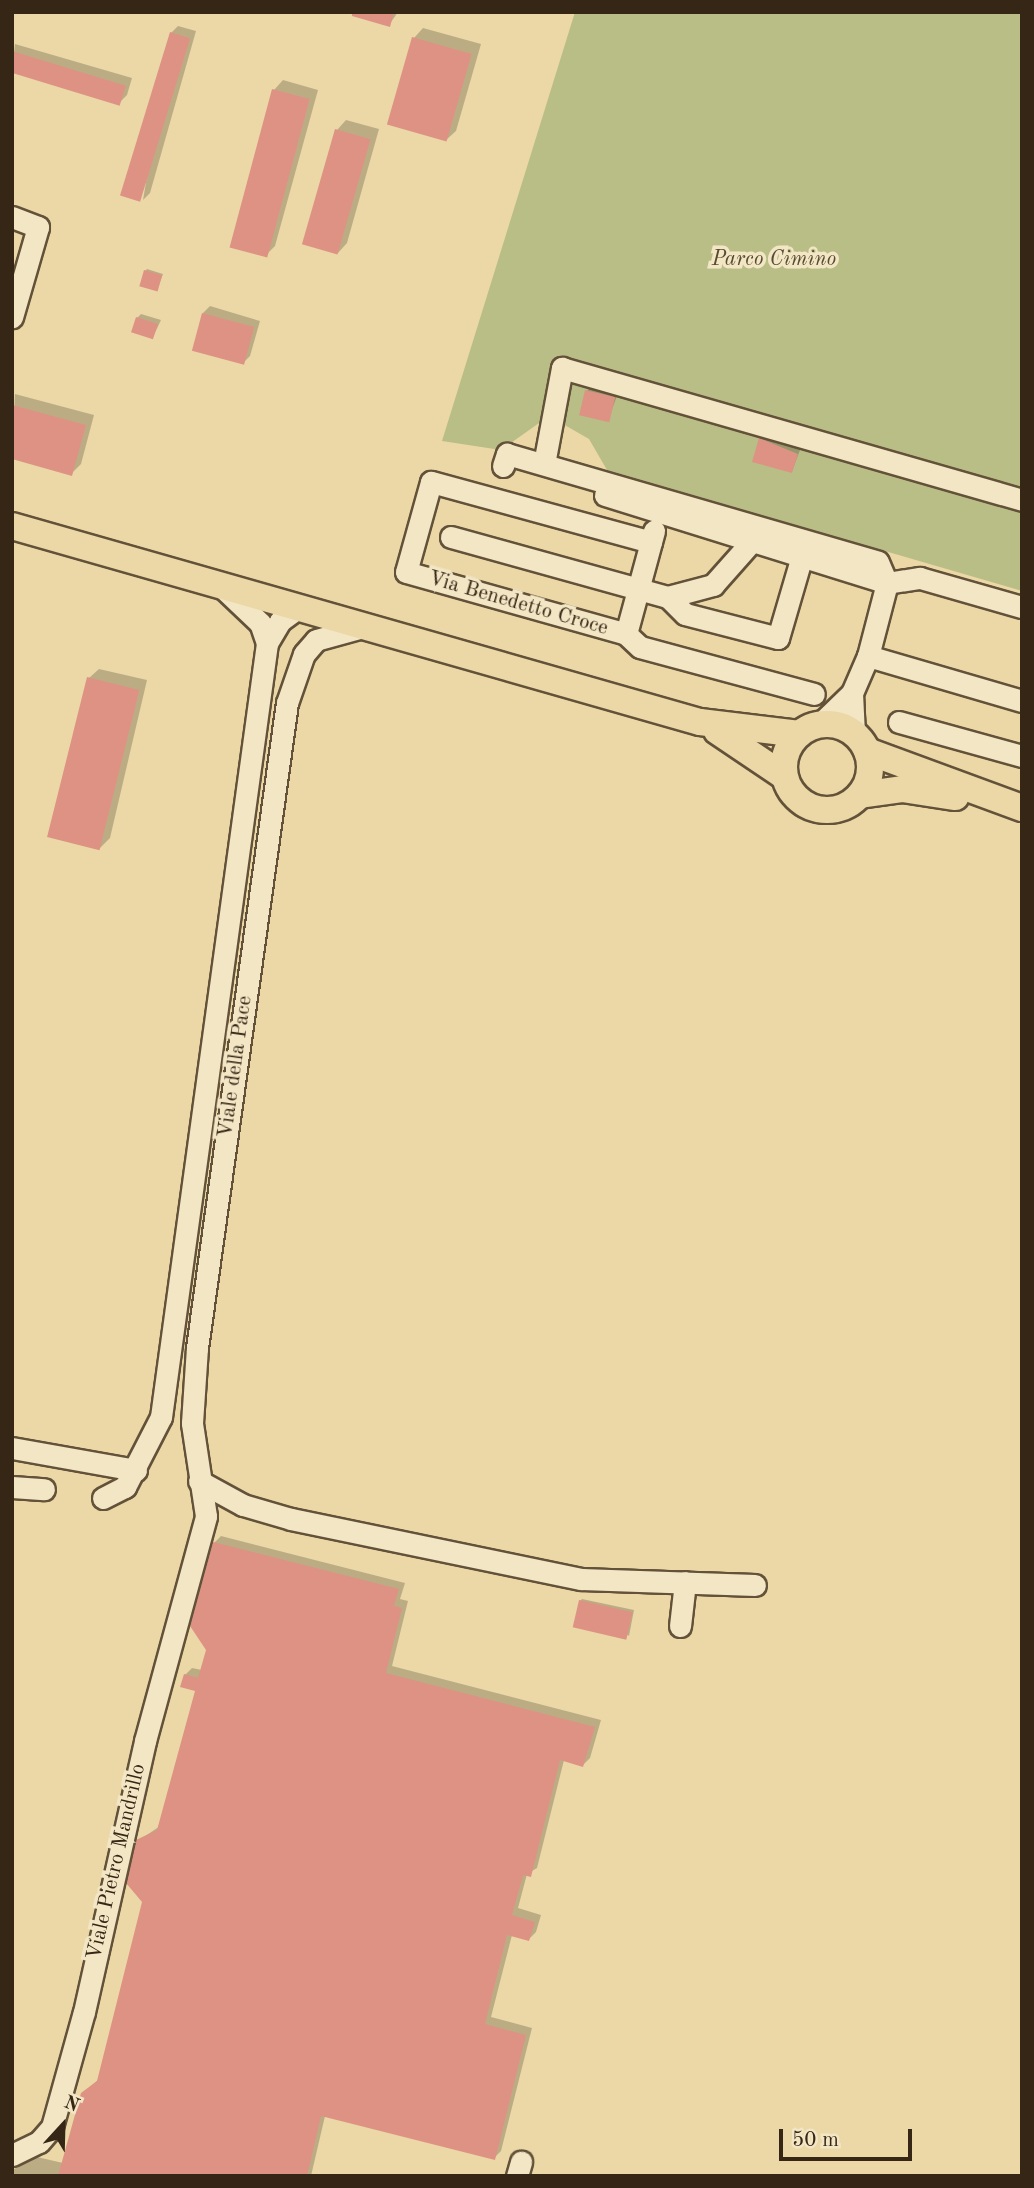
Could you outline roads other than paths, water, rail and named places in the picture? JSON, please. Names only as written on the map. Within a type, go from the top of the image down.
[{"type":"main road","points":[[12,526],[700,722],[810,729],[860,742],[1022,811]]},
{"type":"main road","points":[[700,722],[743,745],[784,776],[798,800],[817,808],[837,809],[860,794],[902,789],[1022,811]]},
{"type":"main road","points":[[784,776],[786,753],[810,729]]},
{"type":"main road","points":[[860,742],[869,774],[860,794]]},
{"type":"street","points":[[12,217],[38,227],[12,317]]},
{"type":"street","points":[[544,464],[562,368],[1022,500]]},
{"type":"street","points":[[494,499],[507,454],[878,562],[887,583],[868,656],[852,693],[810,729]]},
{"type":"street","points":[[503,466],[887,583],[920,578],[1022,607]]},
{"type":"street","name":"Via Benedetto Croce","points":[[651,542],[431,482],[406,572],[626,634],[640,647],[814,694]]},
{"type":"street","points":[[626,634],[659,513]]},
{"type":"street","points":[[451,537],[668,597],[685,614],[778,638],[802,556]]},
{"type":"street","points":[[668,597],[713,584],[752,540]]},
{"type":"street","points":[[219,585],[260,623],[267,643]]},
{"type":"street","points":[[267,643],[280,621],[298,608]]},
{"type":"street","name":"Viale della Pace","points":[[197,1549],[206,1516],[192,1423],[197,1348],[287,702],[303,654],[316,640],[365,627]]},
{"type":"street","name":"Viale della Pace","points":[[103,1498],[125,1487],[136,1471],[161,1417],[267,643]]},
{"type":"street","points":[[868,656],[1022,701]]},
{"type":"street","points":[[852,693],[860,742]]},
{"type":"street","points":[[899,722],[1022,757]]},
{"type":"street","points":[[12,1448],[136,1471]]},
{"type":"street","points":[[199,1481],[243,1505],[331,1527],[581,1579],[755,1585]]},
{"type":"street","points":[[12,1487],[44,1489]]},
{"type":"street","name":"Viale Pietro Mandrillo","points":[[12,2155],[39,2142],[52,2127],[84,2012],[145,1741],[197,1549]]},
{"type":"street","points":[[680,1626],[685,1582]]},
{"type":"park label","name":"Parco Cimino","points":[[774,260]]}]
